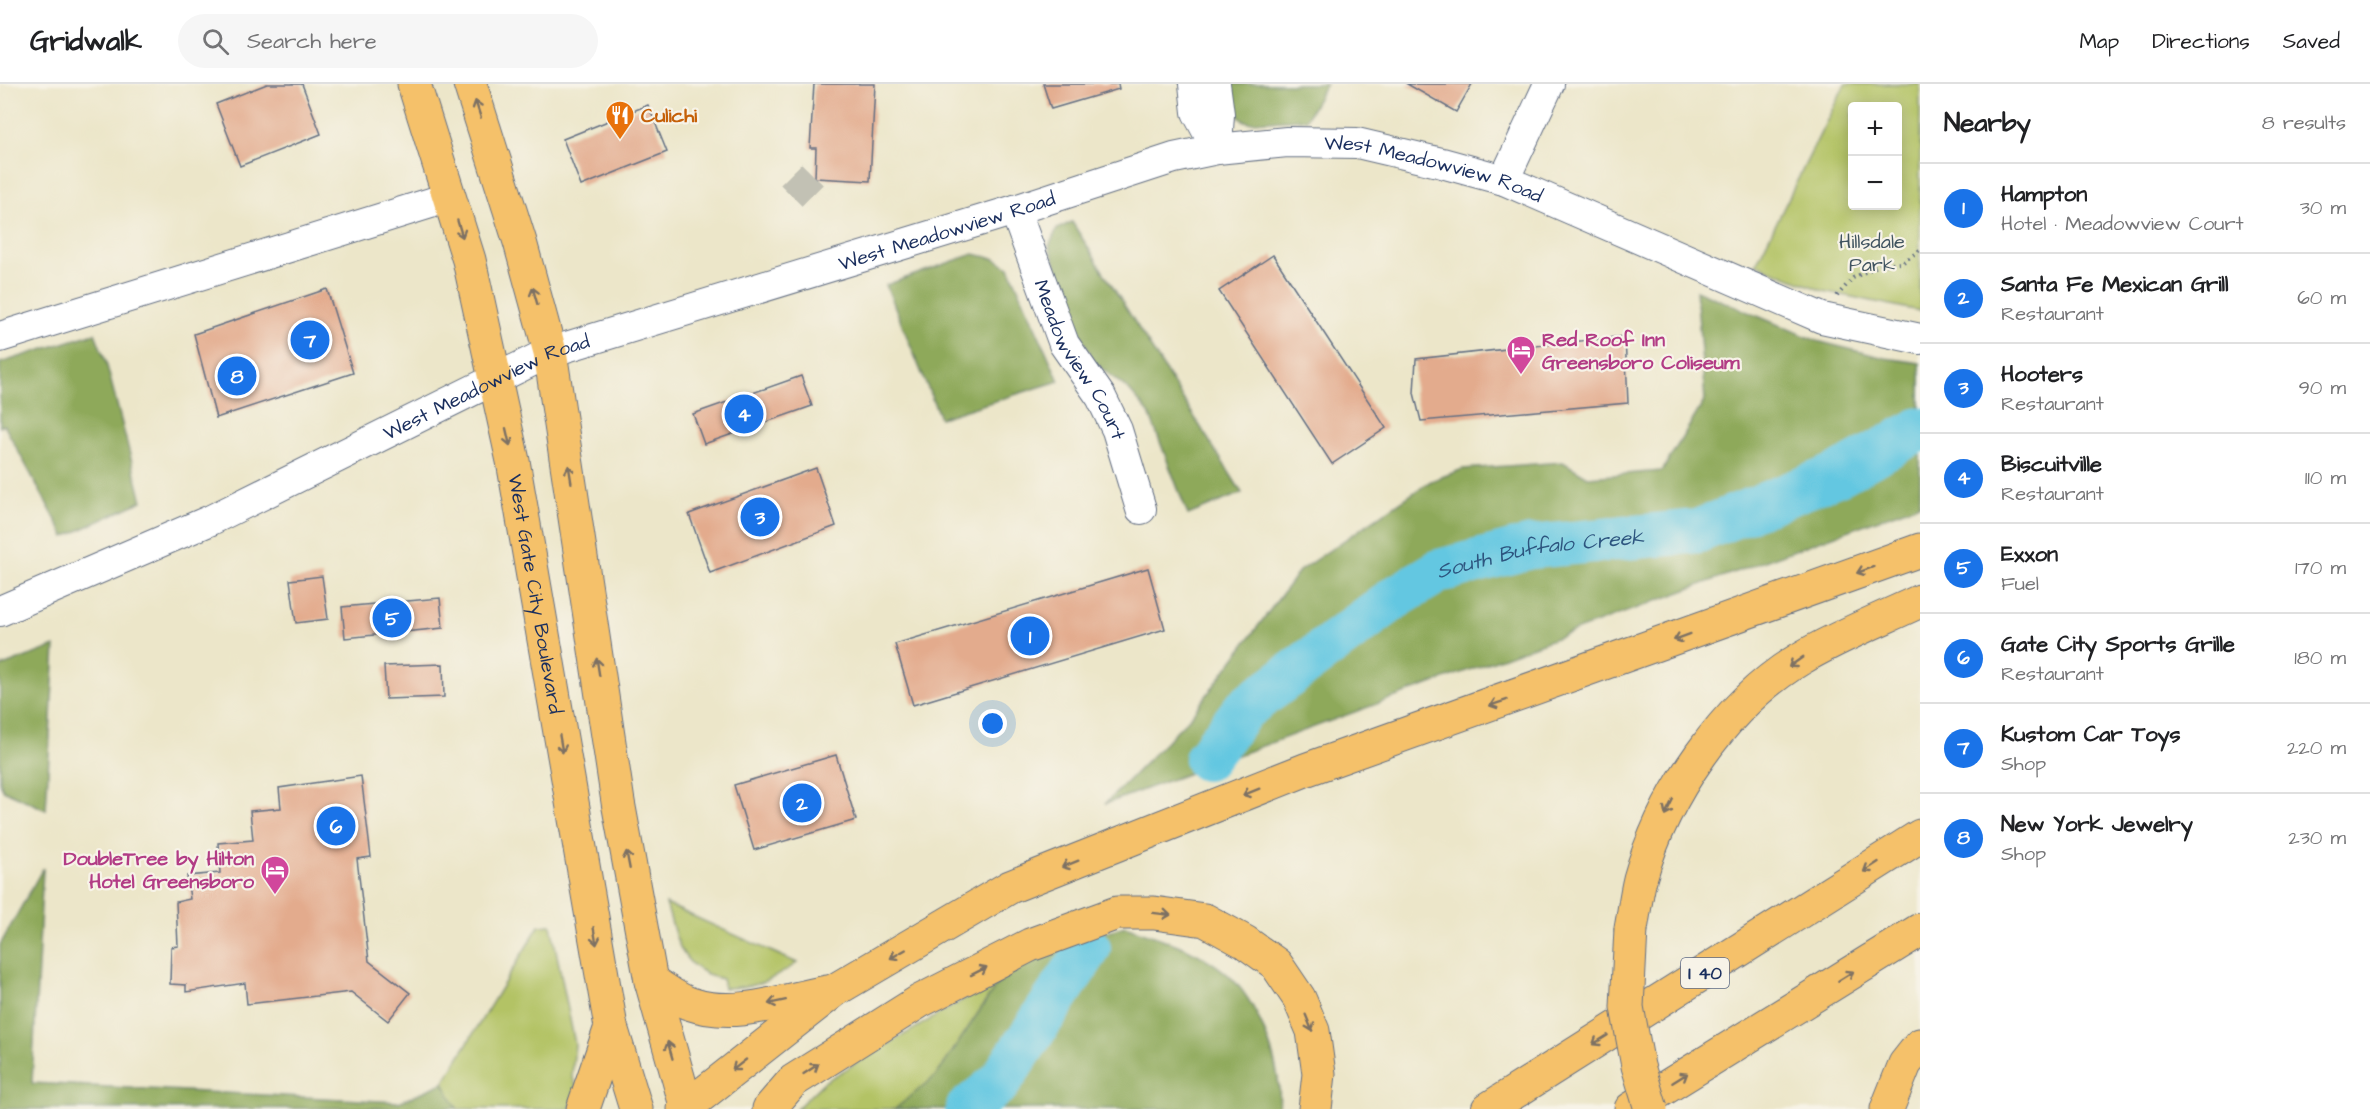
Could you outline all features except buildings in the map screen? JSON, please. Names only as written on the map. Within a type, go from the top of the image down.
[{"type":"main road","name":"West Gate City Boulevard","points":[[414,84],[469,260],[513,461],[611,1027],[636,1109]]},
{"type":"main road","points":[[470,84],[520,242],[550,352],[618,802],[651,981],[686,1108],[835,990],[1011,887],[1305,770],[1920,550]]},
{"type":"main road","points":[[1920,602],[1799,659],[1744,703],[1705,748],[1679,787],[1657,832],[1640,880],[1631,929],[1627,1007],[1638,1066],[1640,1107],[1920,930]]},
{"type":"main road","name":"I 40","points":[[1488,1109],[1920,836]]},
{"type":"main road","points":[[769,1109],[793,1081],[920,1001],[1030,945],[1089,921],[1117,913],[1154,913],[1205,920],[1245,942],[1276,964],[1299,998],[1313,1031],[1319,1074],[1315,1109]]},
{"type":"main road","points":[[651,981],[688,1004],[716,1011],[741,1010],[835,990]]},
{"type":"main road","points":[[583,1109],[611,1027]]},
{"type":"main road","points":[[1887,1109],[1905,1064],[1920,1045]]},
{"type":"street","points":[[1194,84],[1197,112],[1216,149]]},
{"type":"street","points":[[1215,84],[1219,114],[1216,149]]},
{"type":"street","points":[[1504,180],[1549,84]]},
{"type":"street","name":"West Meadowview Road","points":[[0,611],[211,520],[550,352],[1014,210],[1174,158],[1216,149],[1287,141],[1358,143],[1504,180],[1822,318],[1920,339]]},
{"type":"street","points":[[0,337],[450,197]]},
{"type":"street","name":"Meadowview Court","points":[[1014,210],[1064,344],[1101,397],[1118,430],[1141,509]]},
{"type":"path","points":[[1822,318],[1844,286],[1853,278],[1879,265],[1902,263],[1920,250]]},
{"type":"green space","points":[[1229,84],[1326,84],[1306,119],[1248,122],[1235,112]]},
{"type":"green space","name":"Hillsdale Park","points":[[1845,84],[1920,84],[1920,311],[1823,291],[1756,264]]},
{"type":"green space","points":[[1072,222],[1242,493],[1188,515],[1149,413],[1129,390],[1096,364],[1084,342],[1049,246],[1057,229]]},
{"type":"green space","points":[[973,254],[993,258],[1009,267],[1059,381],[940,418],[886,285]]},
{"type":"green space","points":[[1696,290],[1817,341],[1885,358],[1920,363],[1920,504],[1105,804],[1192,715],[1299,571],[1431,481],[1463,469],[1563,462],[1588,477],[1662,471],[1705,400]]},
{"type":"green space","points":[[95,333],[106,362],[142,501],[65,537],[4,425],[0,427],[0,363]]},
{"type":"green space","points":[[55,646],[46,810],[3,790],[0,782],[0,667]]},
{"type":"green space","points":[[43,868],[32,1083],[399,1102],[443,1083],[457,1108],[0,1109],[0,945]]},
{"type":"green space","points":[[666,904],[797,963],[763,982],[745,987],[724,988],[722,979],[697,968],[682,952]]},
{"type":"green space","points":[[551,925],[575,1044],[572,1076],[577,1087],[570,1109],[457,1109],[443,1083],[539,926]]},
{"type":"green space","points":[[1125,926],[1202,956],[1225,972],[1237,984],[1258,1016],[1266,1035],[1277,1073],[1279,1109],[895,1109],[937,1075],[1002,977],[1072,942]]},
{"type":"green space","points":[[1002,977],[937,1075],[900,1107],[895,1109],[796,1109],[824,1082]]},
{"type":"waterway","name":"South Buffalo Creek","points":[[1206,759],[1244,709],[1396,597],[1439,571],[1531,547],[1698,531],[1841,473],[1920,429]]},
{"type":"waterway","name":"South Buffalo Creek","points":[[967,1109],[999,1083],[1089,948]]},
{"type":"tunnel","points":[[791,174],[818,201]]},
{"type":"place","name":"Culichi","points":[[620,140]]},
{"type":"place","name":"Kustom Car Toys","points":[[310,340]]},
{"type":"place","name":"New York Jewelry","points":[[237,376]]},
{"type":"place","name":"Red Roof Inn Greensboro Coliseum","points":[[1521,376]]},
{"type":"place","name":"Biscuitville","points":[[744,414]]},
{"type":"place","name":"Hooters","points":[[760,517]]},
{"type":"place","name":"Exxon","points":[[392,618]]},
{"type":"place","name":"Hampton","points":[[1030,636]]},
{"type":"place","name":"Santa Fe Mexican Grill","points":[[802,803]]},
{"type":"place","name":"Gate City Sports Grille","points":[[336,826]]},
{"type":"place","name":"DoubleTree by Hilton Hotel Greensboro","points":[[275,896]]}]
